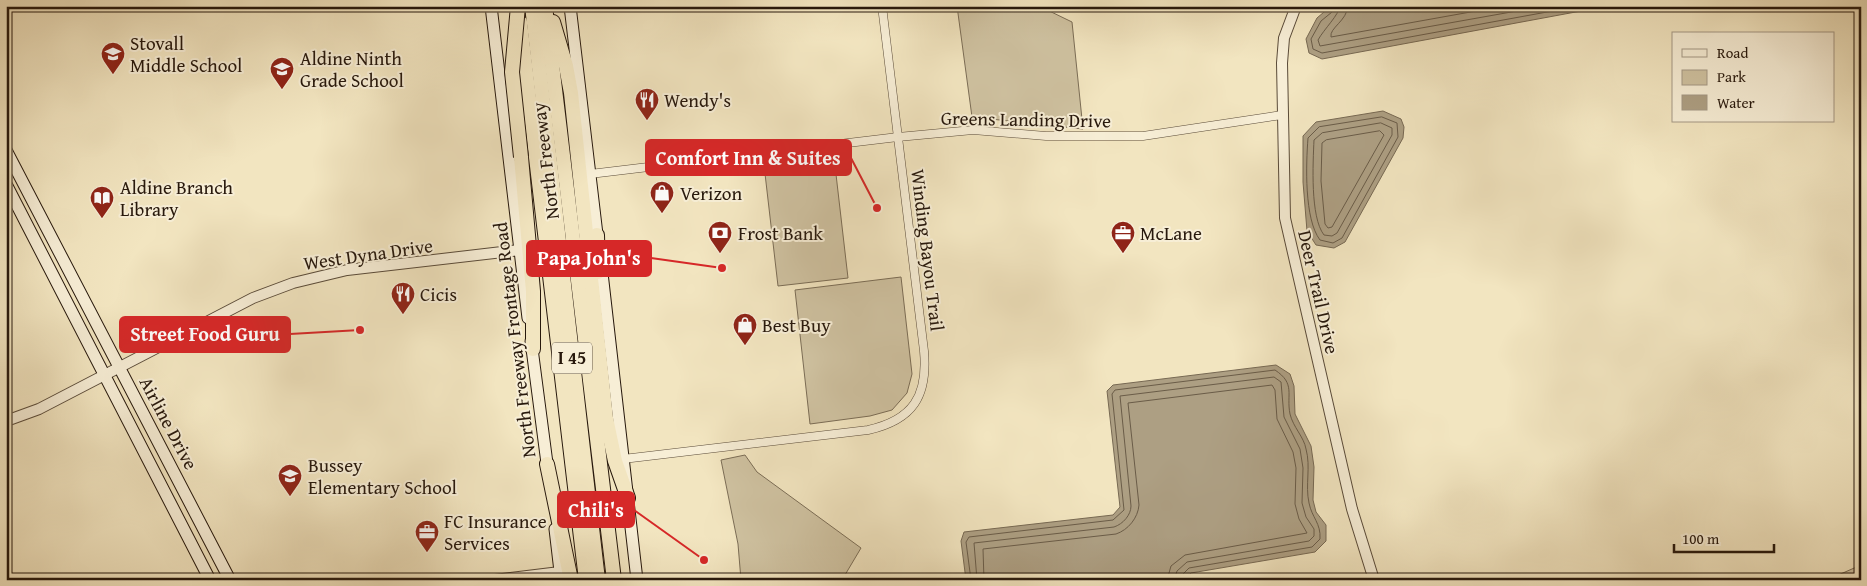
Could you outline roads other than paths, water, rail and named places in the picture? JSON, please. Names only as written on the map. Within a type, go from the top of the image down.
[{"type":"highway","points":[[518,6],[512,72],[533,291],[533,349]]},
{"type":"highway","name":"North Freeway","points":[[518,6],[586,580]]},
{"type":"highway","name":"North Freeway","points":[[532,6],[598,580]]},
{"type":"highway","points":[[546,6],[566,66],[610,442],[628,498]]},
{"type":"highway","name":"North Freeway","points":[[546,6],[614,580]]},
{"type":"highway","points":[[597,235],[600,365]]},
{"type":"highway","points":[[547,464],[564,577]]},
{"type":"main road","name":"North Freeway Frontage Road","points":[[491,6],[547,464]]},
{"type":"main road","points":[[570,6],[637,580]]},
{"type":"main road","name":"Airline Drive","points":[[8,157],[61,253],[230,580]]},
{"type":"main road","name":"Airline Drive","points":[[6,184],[210,580]]},
{"type":"main road","points":[[46,261],[61,253]]},
{"type":"main road","points":[[170,504],[187,495]]},
{"type":"street","name":"Winding Bayou Trail","points":[[623,459],[868,430],[888,426],[910,411],[924,384],[926,370],[882,6]]},
{"type":"street","name":"Deer Trail Drive","points":[[1296,6],[1284,38],[1282,115],[1285,218],[1352,509],[1374,580]]},
{"type":"street","name":"Greens Landing Drive","points":[[590,174],[898,137],[973,130],[1046,136],[1144,136],[1282,115]]},
{"type":"street","name":"West Dyna Drive","points":[[6,421],[39,409],[253,298],[293,283],[347,270],[520,250]]},
{"type":"street","points":[[495,580],[564,577]]},
{"type":"water","points":[[1331,6],[1608,6],[1322,59],[1309,53],[1306,39],[1317,18]]},
{"type":"water","points":[[1383,111],[1401,119],[1404,127],[1403,138],[1345,242],[1334,248],[1316,245],[1307,231],[1303,182],[1303,136],[1316,122]]},
{"type":"water","points":[[1276,365],[1290,374],[1294,386],[1295,414],[1311,446],[1314,467],[1313,500],[1316,512],[1326,525],[1326,541],[1315,552],[1191,573],[1184,580],[966,580],[961,541],[964,532],[1113,515],[1120,507],[1107,391],[1113,385]]},
{"type":"place","name":"Stovall Middle School","points":[[113,75]]},
{"type":"place","name":"Aldine Ninth Grade School","points":[[282,90]]},
{"type":"place","name":"Wendy's","points":[[647,121]]},
{"type":"place","name":"Comfort Inn & Suites","points":[[877,208]]},
{"type":"place","name":"Verizon","points":[[662,214]]},
{"type":"place","name":"Aldine Branch Library","points":[[102,219]]},
{"type":"place","name":"Frost Bank","points":[[720,254]]},
{"type":"place","name":"McLane","points":[[1123,254]]},
{"type":"place","name":"Papa John's","points":[[722,268]]},
{"type":"place","name":"Cicis","points":[[403,315]]},
{"type":"place","name":"Street Food Guru","points":[[360,330]]},
{"type":"place","name":"Best Buy","points":[[745,346]]},
{"type":"place","name":"Bussey Elementary School","points":[[290,497]]},
{"type":"place","name":"FC Insurance Services","points":[[427,553]]},
{"type":"place","name":"Chili's","points":[[704,560]]}]
